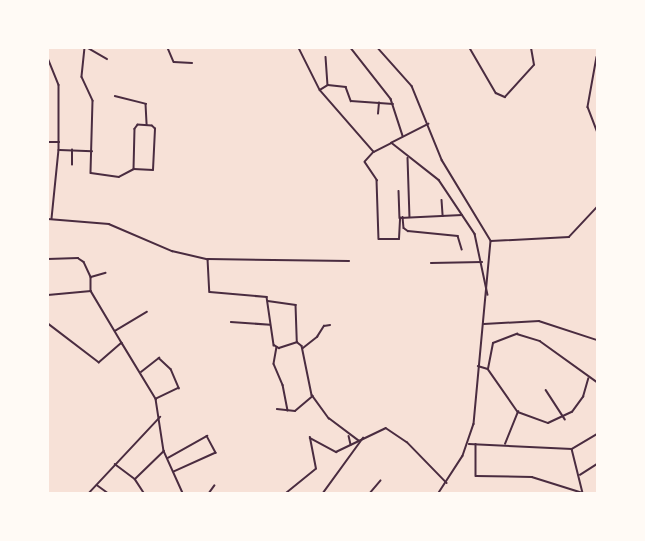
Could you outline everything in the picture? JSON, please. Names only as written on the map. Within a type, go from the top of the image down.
[{"type":"street","points":[[85,48],[82,77],[94,101],[90,170],[94,175],[121,177],[134,169],[154,168],[155,129],[147,125],[138,125],[135,129],[134,169]]},
{"type":"street","points":[[88,48],[107,59]]},
{"type":"street","points":[[168,48],[174,62],[192,63]]},
{"type":"street","points":[[299,48],[320,90],[374,152]]},
{"type":"street","points":[[352,48],[380,81],[393,104],[403,136]]},
{"type":"street","points":[[378,48],[412,86],[429,124],[442,160],[491,241],[488,295],[478,366],[474,424],[469,444],[447,483],[439,493]]},
{"type":"street","points":[[470,48],[496,93],[505,97],[534,65],[531,48]]},
{"type":"street","points":[[326,57],[328,85]]},
{"type":"street","points":[[597,57],[588,107],[597,131]]},
{"type":"street","points":[[48,58],[60,85],[60,142],[52,219]]},
{"type":"street","points":[[320,90],[328,85],[346,87],[351,101],[393,104]]},
{"type":"street","points":[[116,96],[146,104],[147,125]]},
{"type":"street","points":[[378,114],[379,103]]},
{"type":"street","points":[[399,191],[401,218],[399,240],[378,238],[377,180],[365,162],[374,152],[429,124]]},
{"type":"street","points":[[48,142],[60,142]]},
{"type":"street","points":[[392,142],[408,158],[439,180],[478,239],[488,295]]},
{"type":"street","points":[[59,150],[92,151]]},
{"type":"street","points":[[72,150],[72,165]]},
{"type":"street","points":[[408,158],[410,217]]},
{"type":"street","points":[[442,200],[443,216]]},
{"type":"street","points":[[491,241],[569,237],[597,207]]},
{"type":"street","points":[[401,218],[462,215]]},
{"type":"street","points":[[401,218],[408,231],[458,236],[462,249]]},
{"type":"street","points":[[48,219],[110,224],[172,251],[208,259],[349,261]]},
{"type":"street","points":[[48,259],[81,259],[90,277],[91,291],[156,399],[160,417],[164,451],[183,493]]},
{"type":"street","points":[[208,259],[210,292],[264,295],[268,301],[270,325],[277,347],[274,364],[288,411]]},
{"type":"street","points":[[431,263],[482,262]]},
{"type":"street","points":[[90,277],[105,273]]},
{"type":"street","points":[[48,295],[91,291]]},
{"type":"street","points":[[268,301],[296,305],[297,342],[303,348],[313,396],[349,436],[359,441]]},
{"type":"street","points":[[115,332],[148,312]]},
{"type":"street","points":[[484,324],[539,321],[597,340]]},
{"type":"street","points":[[231,322],[270,325]]},
{"type":"street","points":[[48,324],[99,363],[122,343]]},
{"type":"street","points":[[303,348],[317,337],[324,326],[330,325]]},
{"type":"street","points":[[588,379],[578,405],[565,419],[548,423],[518,412],[503,395],[488,368],[493,343],[517,334],[540,341],[588,379],[597,382]]},
{"type":"street","points":[[277,347],[297,342]]},
{"type":"street","points":[[141,372],[159,358],[171,369],[179,388],[156,399]]},
{"type":"street","points":[[478,366],[488,368]]},
{"type":"street","points":[[546,390],[565,419]]},
{"type":"street","points":[[277,409],[288,411],[298,410],[313,396]]},
{"type":"street","points":[[506,444],[518,412]]},
{"type":"street","points":[[89,493],[160,417]]},
{"type":"street","points":[[286,493],[316,469],[309,439],[319,440],[332,452],[351,446],[363,438],[384,429],[393,430],[447,483]]},
{"type":"street","points":[[469,444],[506,444],[572,449],[597,434]]},
{"type":"street","points":[[168,458],[207,436],[216,452],[174,472]]},
{"type":"street","points":[[349,436],[351,446]]},
{"type":"street","points":[[323,493],[363,438]]},
{"type":"street","points":[[476,444],[473,471],[476,476],[532,477],[583,493],[580,475],[572,449]]},
{"type":"street","points":[[135,478],[164,451]]},
{"type":"street","points":[[115,464],[135,478],[143,492]]},
{"type":"street","points":[[580,475],[597,464]]},
{"type":"street","points":[[370,493],[380,481]]},
{"type":"street","points":[[96,484],[108,493]]},
{"type":"street","points":[[209,493],[214,486]]}]
